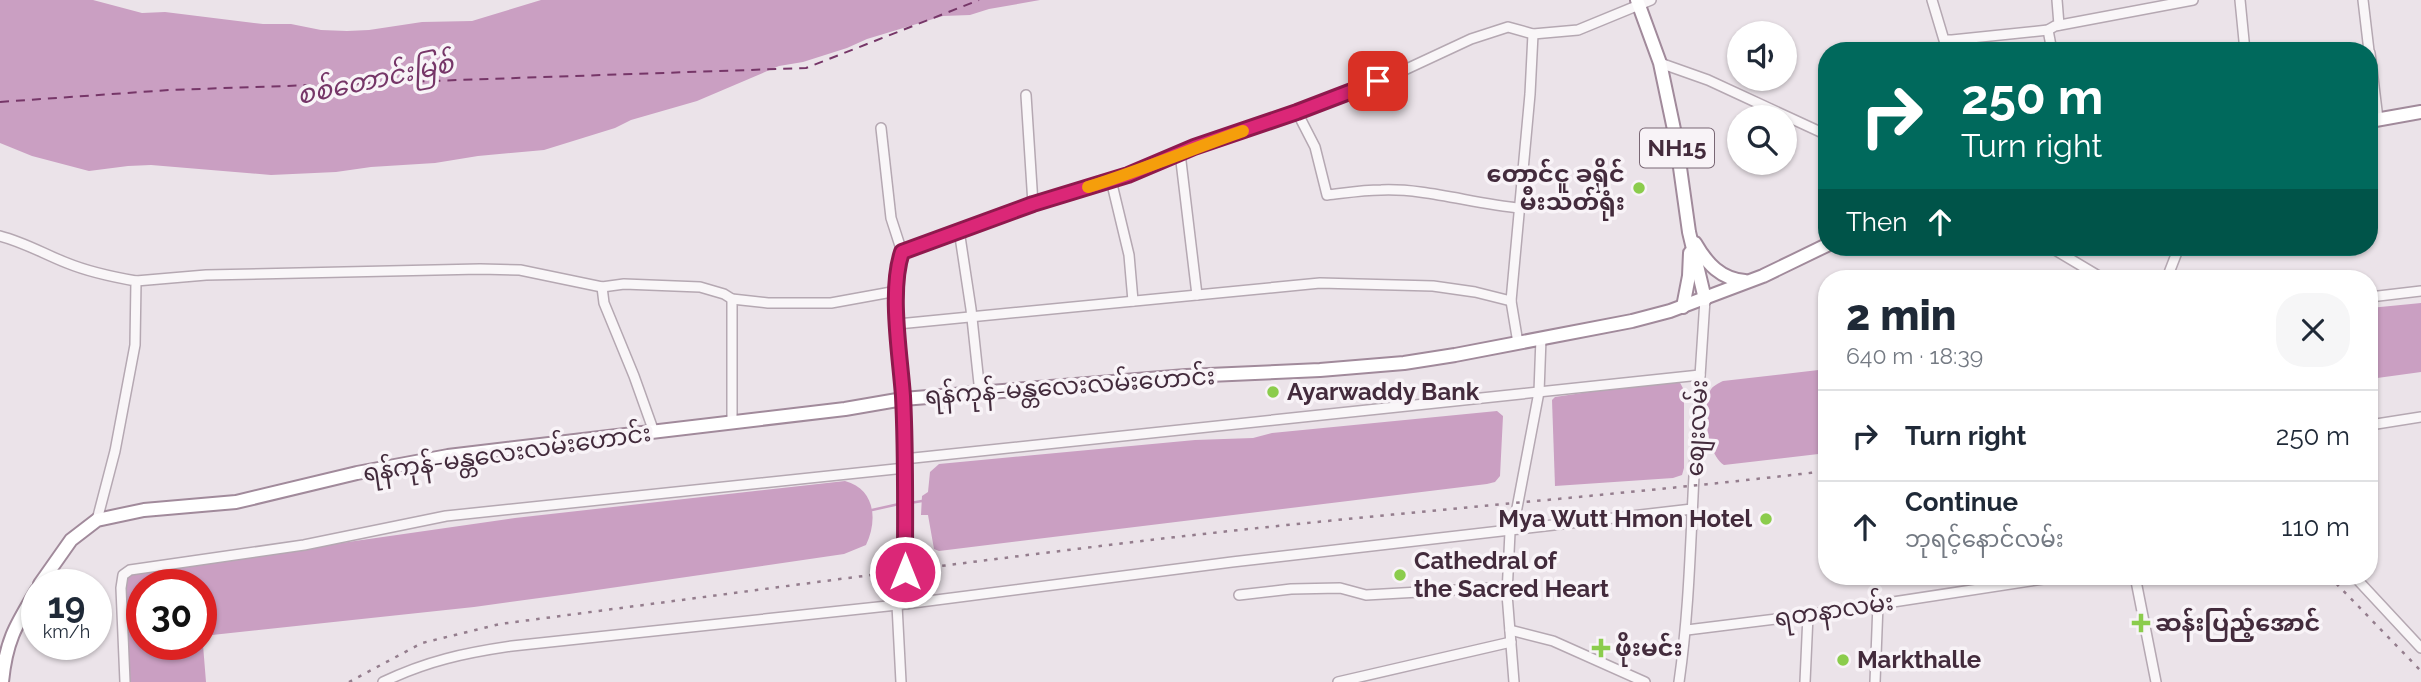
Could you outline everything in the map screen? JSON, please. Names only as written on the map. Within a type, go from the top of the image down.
[{"type":"highway","name":"NH15","points":[[1642,2],[1660,63],[1676,139],[1689,232],[1705,299]]},
{"type":"highway","points":[[2378,119],[2421,112]]},
{"type":"highway","points":[[1689,232],[1709,263],[1721,274],[1734,280],[1749,281]]},
{"type":"highway","points":[[1683,307],[1690,260],[1689,232]]},
{"type":"highway","name":"ရန်ကုန်-မန္တလေးလမ်းဟောင်း","points":[[51,569],[71,540],[97,520],[144,510],[236,502],[357,472],[449,456],[845,409],[903,399],[1107,382],[1404,363],[1632,321],[1683,307],[1818,249]]},
{"type":"highway","points":[[2,682],[3,652],[21,618]]},
{"type":"street","points":[[1932,0],[1944,40],[2048,30],[2059,25],[2193,0]]},
{"type":"street","points":[[2057,0],[2059,25]]},
{"type":"street","points":[[2241,0],[2244,42]]},
{"type":"street","points":[[2363,0],[2368,42]]},
{"type":"street","points":[[902,252],[1297,112],[1398,73],[1471,39],[1508,27],[1533,34],[1578,30],[1642,2]]},
{"type":"street","points":[[2048,30],[2050,42]]},
{"type":"street","points":[[1518,343],[1511,301],[1533,34]]},
{"type":"street","points":[[1660,63],[1707,80],[1818,131]]},
{"type":"street","points":[[1026,95],[1033,204]]},
{"type":"street","points":[[1297,112],[1315,147],[1327,195],[1382,190],[1520,208]]},
{"type":"street","points":[[881,128],[891,218],[902,252],[898,266],[897,291],[903,399],[907,604]]},
{"type":"street","points":[[1180,153],[1198,295]]},
{"type":"street","points":[[1111,180],[1129,255],[1132,301]]},
{"type":"street","points":[[959,230],[980,393]]},
{"type":"street","points":[[0,236],[16,240],[67,264],[110,277],[136,281],[206,275],[480,269],[520,270],[602,287],[624,284],[701,287],[732,299],[768,303],[831,303],[897,291]]},
{"type":"street","points":[[2065,256],[2089,270]]},
{"type":"street","points":[[97,520],[115,451],[135,345],[136,281]]},
{"type":"street","points":[[898,324],[1332,283],[1433,286],[1511,301]]},
{"type":"street","points":[[602,287],[604,303],[654,432]]},
{"type":"street","points":[[2378,296],[2421,291]]},
{"type":"street","points":[[732,299],[732,422]]},
{"type":"street","name":"စျေးလမ်း","points":[[1679,682],[1686,631],[1705,299]]},
{"type":"street","points":[[1514,682],[1508,587],[1510,532],[1539,392],[1541,338]]},
{"type":"street","points":[[125,682],[121,588],[123,575],[130,570],[304,545],[446,516],[1700,375]]},
{"type":"street","points":[[2378,424],[2421,417]]},
{"type":"street","points":[[383,682],[435,660],[463,653],[907,604],[1232,562],[1692,509]]},
{"type":"street","name":"ရတနာလမ်း","points":[[1686,631],[2004,585]]},
{"type":"street","points":[[2137,585],[2156,682]]},
{"type":"street","points":[[2362,585],[2421,648]]},
{"type":"street","points":[[1240,595],[1291,589],[1340,588],[1366,595],[1508,587]]},
{"type":"street","points":[[1875,682],[1878,604]]},
{"type":"street","points":[[897,605],[901,682]]},
{"type":"street","points":[[1805,682],[1808,615]]},
{"type":"street","points":[[1510,630],[1553,641],[1645,682]]},
{"type":"street","points":[[1338,682],[1511,642]]},
{"type":"water","name":"စစ်တောင်းမြစ်","points":[[0,0],[93,0],[142,13],[165,12],[347,31],[422,22],[472,21],[541,0],[1040,0],[970,15],[943,16],[803,62],[779,66],[697,101],[544,150],[435,163],[271,175],[151,165],[89,171],[32,156],[0,143]]},
{"type":"water","points":[[2421,303],[2421,372],[2378,378],[2378,307]]},
{"type":"water","points":[[1818,370],[1818,454],[1724,465],[1718,460],[1710,442],[1706,419],[1710,391],[1723,381]]},
{"type":"water","points":[[1670,380],[1679,381],[1684,390],[1682,475],[1673,478],[1555,486],[1552,400],[1555,397]]},
{"type":"water","points":[[1497,411],[1503,416],[1500,476],[1495,482],[1487,484],[939,551],[934,549],[928,515],[921,515],[922,496],[928,492],[930,472],[939,464],[1195,440],[1253,438],[1272,433]]},
{"type":"water","points":[[845,481],[863,491],[873,516],[866,545],[844,554],[474,607],[217,634],[217,569],[160,569],[515,518]]},
{"type":"water","points":[[126,577],[126,615],[124,581]]},
{"type":"water","points":[[129,660],[204,660],[206,682],[130,682]]},
{"type":"waterway","points":[[910,503],[922,501]]},
{"type":"waterway","points":[[872,510],[899,504]]},
{"type":"ferry route","points":[[0,102],[169,90],[806,68],[979,0]]},
{"type":"railway","points":[[349,682],[422,643],[500,624],[1159,539],[1818,472]]},
{"type":"railway","points":[[2338,585],[2421,671]]},
{"type":"slow traffic","points":[[1088,187],[1128,175],[1194,147],[1243,131]]},
{"type":"place","name":"တောင်ငူ ခရိုင် မီးသတ်ရုံး","points":[[1639,188]]},
{"type":"place","name":"Ayarwaddy Bank","points":[[1273,392]]},
{"type":"place","name":"Mya Wutt Hmon Hotel","points":[[1766,519]]},
{"type":"place","name":"Cathedral of the Sacred Heart","points":[[1400,575]]},
{"type":"place","name":"ဆန်းပြည့်အောင်","points":[[2141,623]]},
{"type":"place","name":"ဖိုးမင်း","points":[[1601,648]]},
{"type":"place","name":"Markthalle","points":[[1843,660]]},
{"type":"route","points":[[905,572],[905,468],[897,291],[898,266],[902,252],[1033,204],[1128,175],[1194,147],[1378,81]]}]
